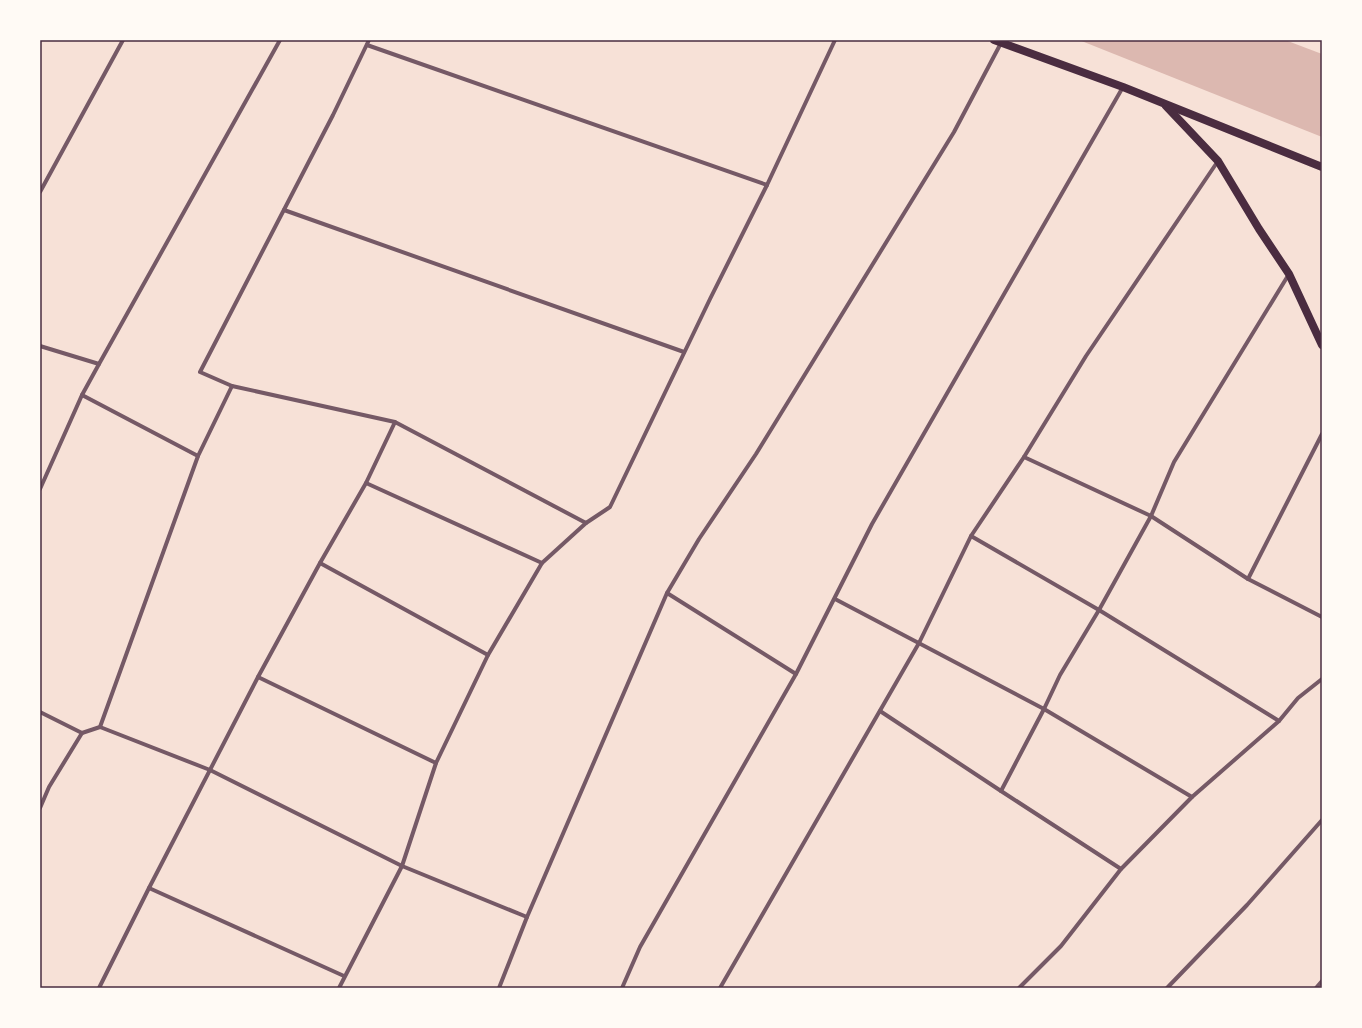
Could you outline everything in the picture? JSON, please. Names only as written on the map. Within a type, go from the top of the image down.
[{"type":"main road","points":[[998,41],[1123,87],[1322,167]]},
{"type":"main road","points":[[1164,103],[1218,161],[1259,229],[1289,274],[1322,345]]},
{"type":"street","points":[[40,192],[123,40]]},
{"type":"street","points":[[40,488],[82,395],[280,40]]},
{"type":"street","points":[[369,40],[333,114],[200,372],[232,386],[395,422],[586,522]]},
{"type":"street","points":[[339,988],[402,866],[436,763],[488,655],[542,563],[586,522],[610,507],[684,352],[767,185],[835,40]]},
{"type":"street","points":[[499,988],[527,917],[667,593],[699,539],[756,454],[954,132],[998,41]]},
{"type":"street","points":[[367,45],[767,185]]},
{"type":"street","points":[[622,988],[640,946],[796,674],[872,524],[1123,87]]},
{"type":"street","points":[[720,988],[919,643],[971,536],[1024,457],[1086,356],[1218,161]]},
{"type":"street","points":[[284,210],[684,352]]},
{"type":"street","points":[[1001,791],[1060,675],[1100,610],[1151,516],[1174,462],[1289,274]]},
{"type":"street","points":[[40,346],[99,364]]},
{"type":"street","points":[[100,727],[198,456],[232,386]]},
{"type":"street","points":[[82,395],[198,456]]},
{"type":"street","points":[[99,988],[258,677],[320,563],[366,483],[395,422]]},
{"type":"street","points":[[1248,579],[1322,434]]},
{"type":"street","points":[[1024,457],[1151,516],[1248,579],[1322,617]]},
{"type":"street","points":[[366,483],[542,563]]},
{"type":"street","points":[[971,536],[1100,610],[1279,721]]},
{"type":"street","points":[[320,563],[488,655]]},
{"type":"street","points":[[667,593],[796,674]]},
{"type":"street","points":[[835,599],[1044,709],[1192,797]]},
{"type":"street","points":[[258,677],[436,763]]},
{"type":"street","points":[[1019,988],[1061,946],[1121,868],[1192,797],[1279,721],[1298,698],[1322,679]]},
{"type":"street","points":[[880,711],[1121,868]]},
{"type":"street","points":[[40,712],[82,733]]},
{"type":"street","points":[[40,808],[49,787],[82,733],[100,727],[210,770],[402,866],[527,917]]},
{"type":"street","points":[[1167,988],[1247,905],[1322,820]]},
{"type":"street","points":[[149,888],[344,976]]},
{"type":"street","points":[[1316,988],[1322,980]]},
{"type":"shaded area","points":[[1079,40],[1285,40],[1322,54],[1322,137]]}]
